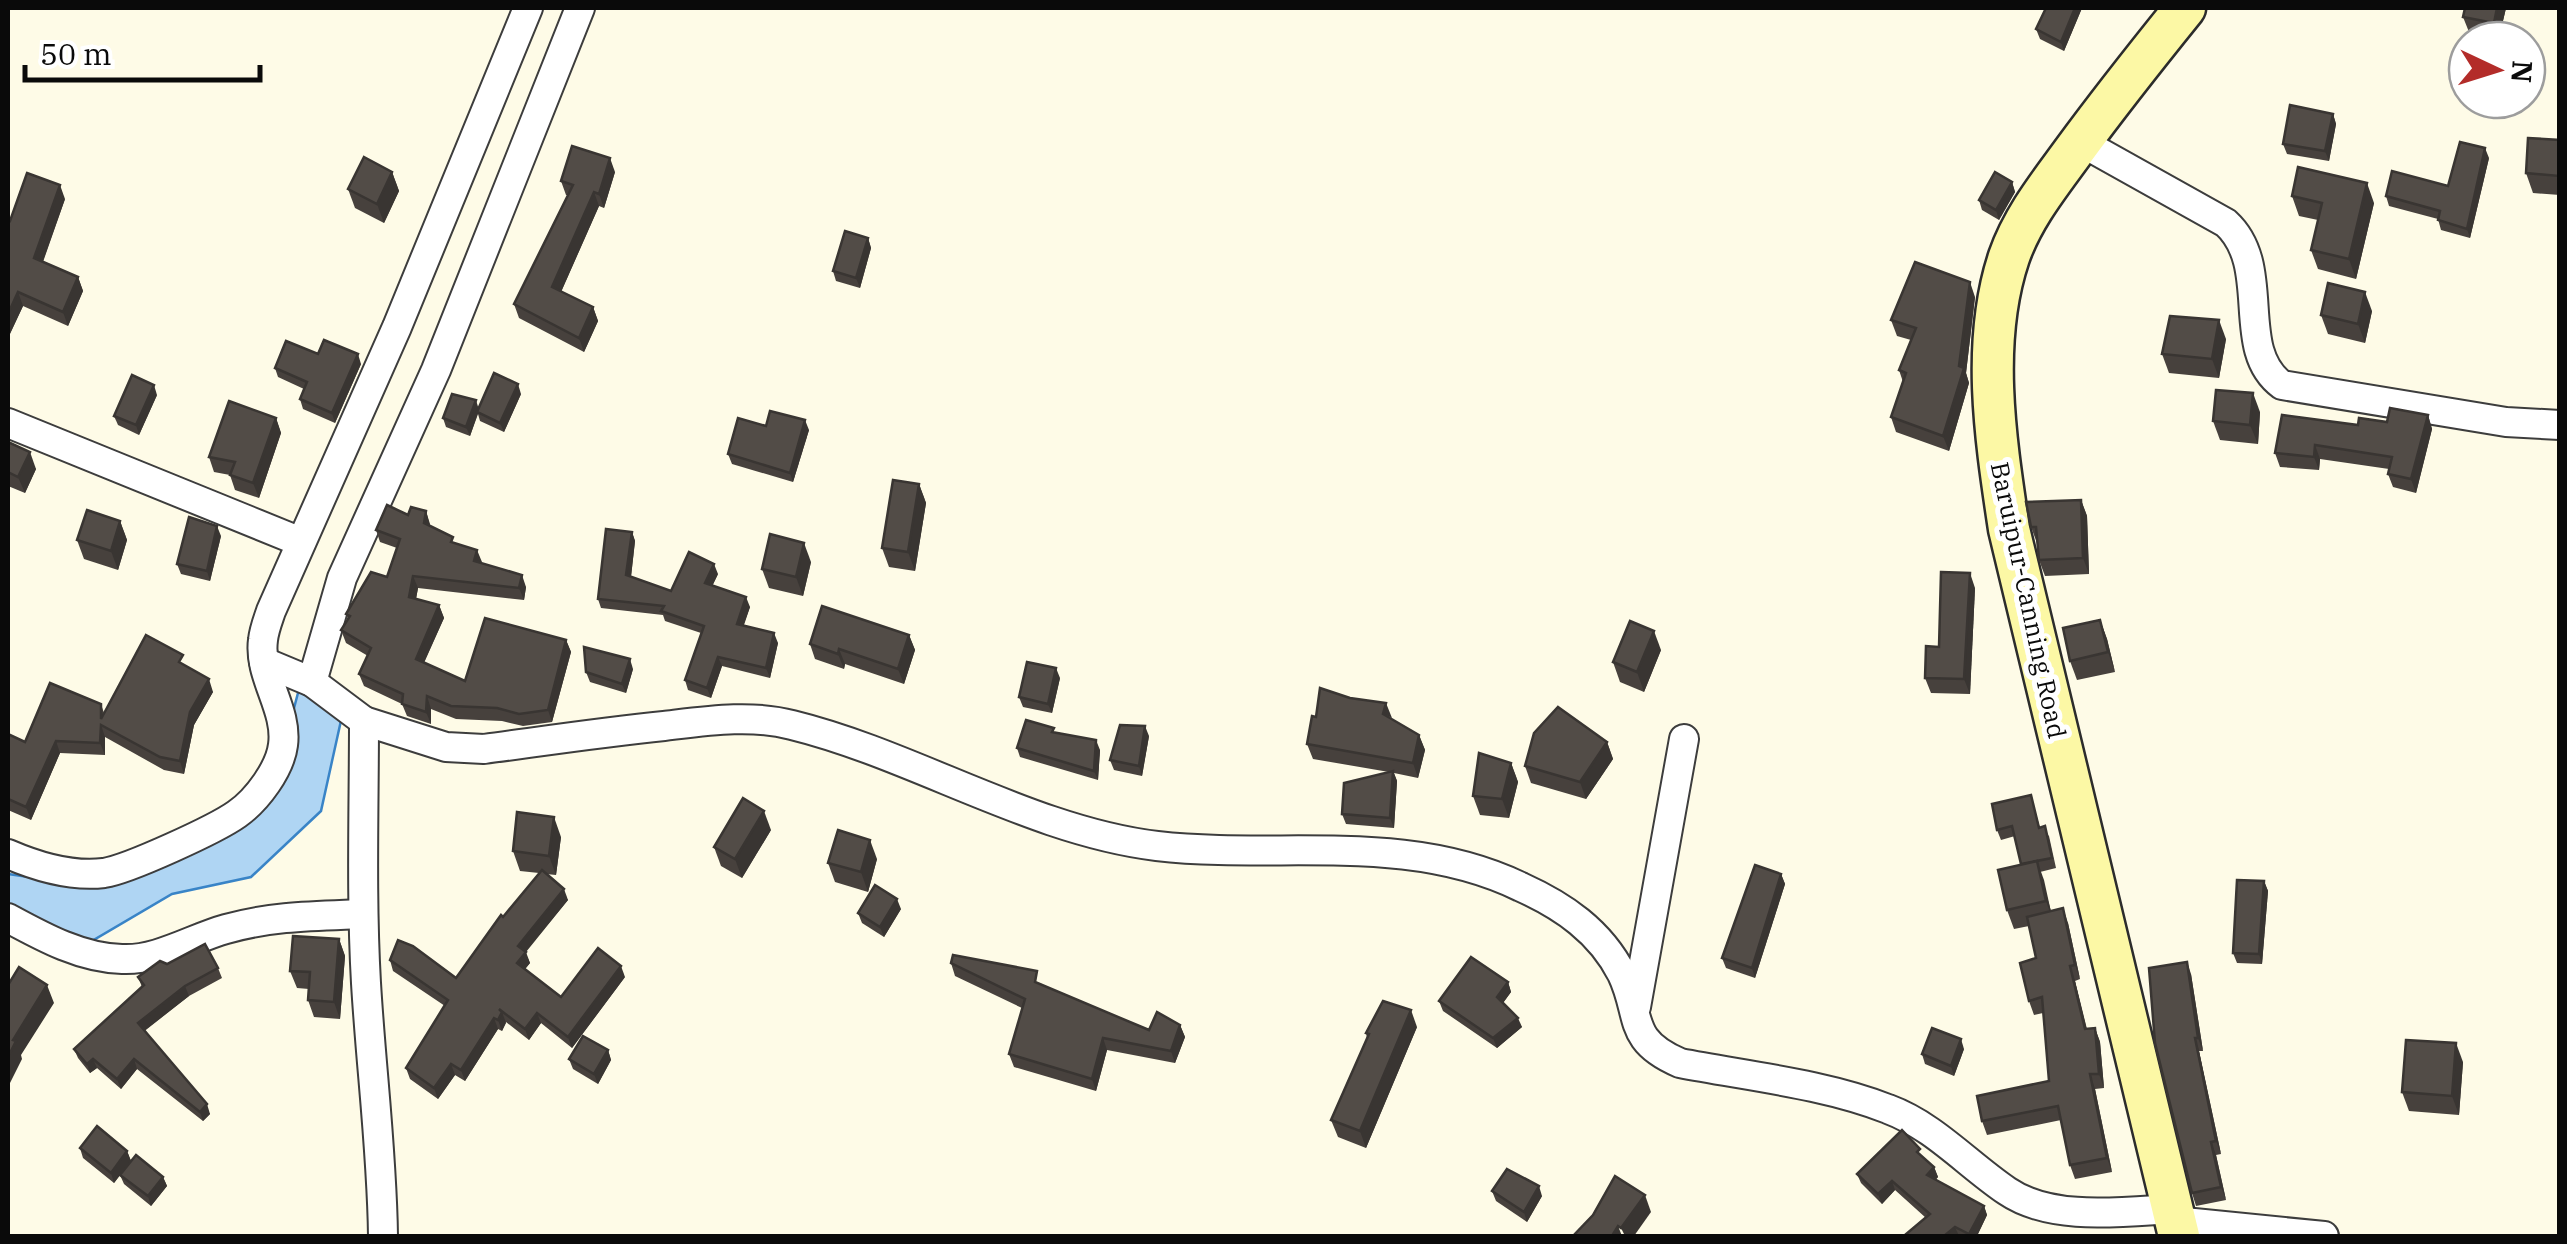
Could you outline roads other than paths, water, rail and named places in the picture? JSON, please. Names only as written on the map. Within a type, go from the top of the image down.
[{"type":"main road","name":"Baruipur-Canning Road","points":[[2174,1222],[2009,530],[1995,436],[1994,364],[1998,310],[2009,257],[2033,207],[2185,8]]},
{"type":"street","points":[[8,854],[58,871],[102,873],[124,869],[238,814],[278,763],[284,742],[262,640],[271,611],[397,327],[528,8]]},
{"type":"street","points":[[312,682],[342,578],[436,370],[580,8]]},
{"type":"street","points":[[2080,142],[2238,233],[2250,263],[2264,369],[2282,385],[2506,422],[2560,425]]},
{"type":"street","points":[[8,423],[301,542]]},
{"type":"street","points":[[264,662],[312,682],[364,721],[446,747],[484,748],[718,720],[790,724],[1093,834],[1157,846],[1374,851],[1470,865],[1569,911],[1601,943],[1622,976],[1634,1018],[1652,1047],[1680,1063],[1850,1097],[1888,1109],[1928,1130],[2010,1193],[2039,1204],[2324,1236]]},
{"type":"street","points":[[364,721],[363,914],[382,1160],[383,1236]]},
{"type":"street","points":[[1634,1018],[1684,739]]},
{"type":"street","points":[[8,918],[84,954],[126,960],[278,917],[363,914]]},
{"type":"water","points":[[303,674],[342,716],[321,811],[251,877],[172,894],[85,945],[8,911],[8,874],[84,885],[274,784]]}]
